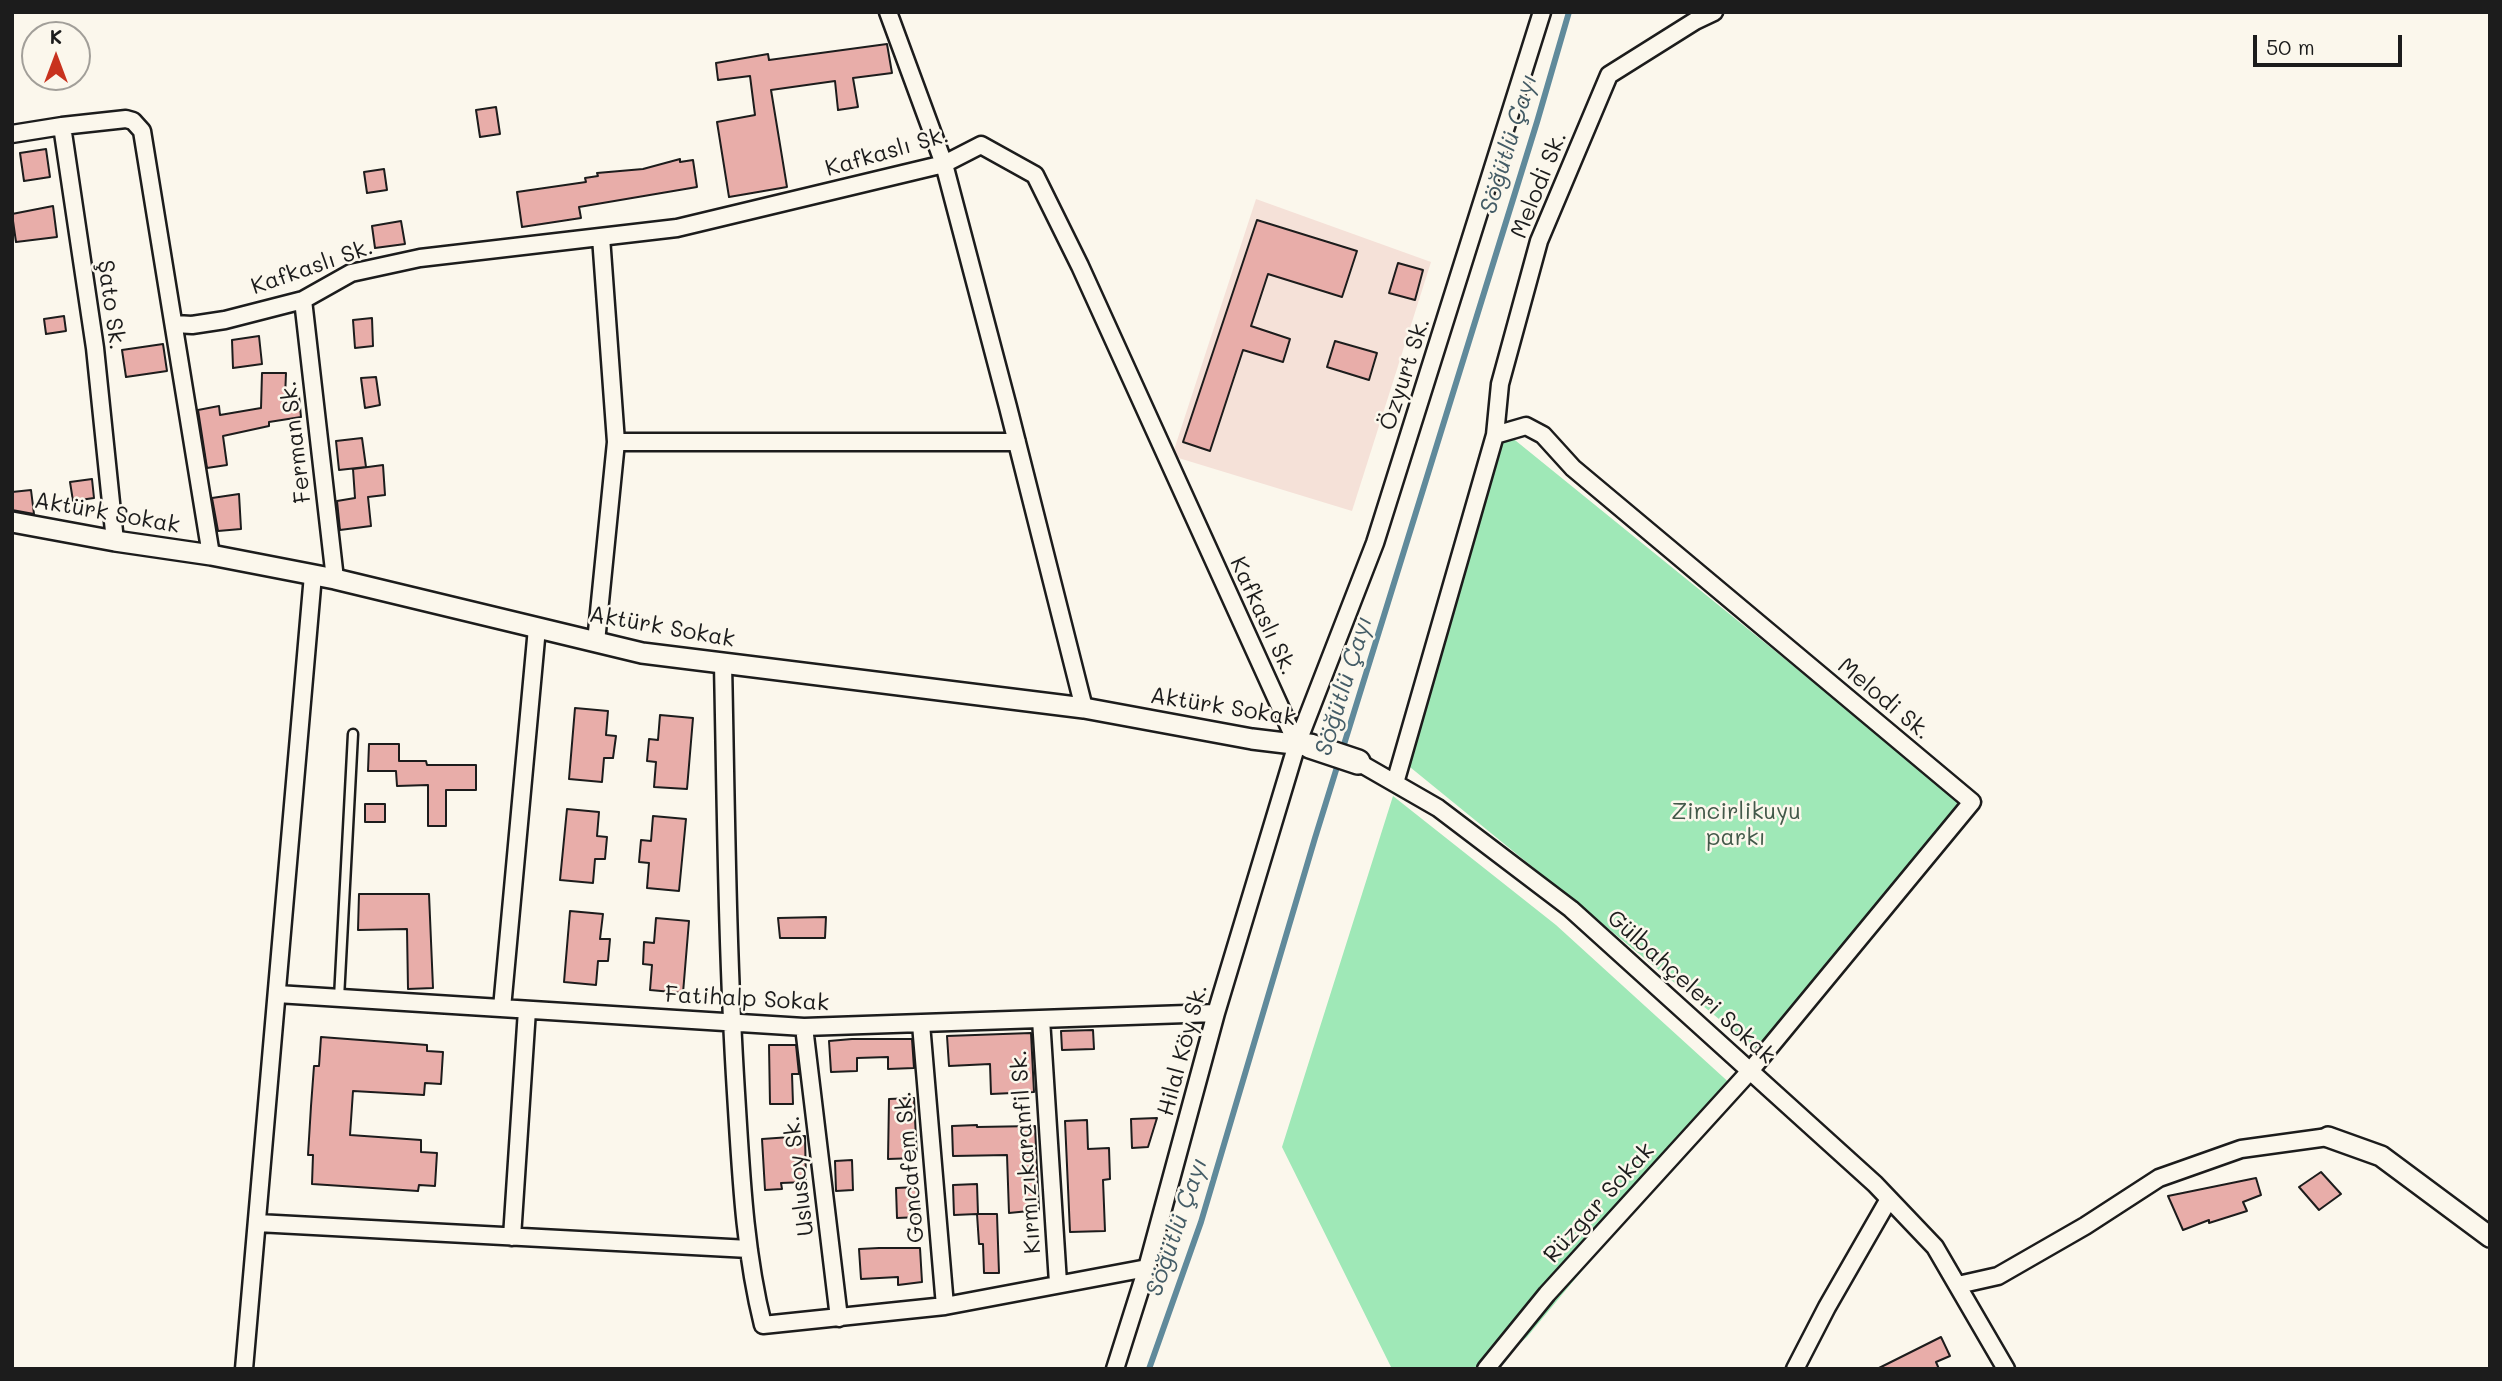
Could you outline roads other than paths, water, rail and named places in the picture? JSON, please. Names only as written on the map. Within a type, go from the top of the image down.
[{"type":"main road","points":[[1303,745],[1358,762]]},
{"type":"street","points":[[888,12],[944,164],[1084,708]]},
{"type":"street","name":"Özyurt Sk.","points":[[1303,745],[1375,543],[1542,12]]},
{"type":"street","name":"Melodi Sk.","points":[[1395,783],[1495,435],[1500,384],[1539,241],[1609,75],[1714,12]]},
{"type":"street","points":[[12,134],[126,118],[142,131],[211,555]]},
{"type":"street","name":"Şato Sk.","points":[[62,126],[95,348],[115,541]]},
{"type":"street","name":"Kafkaslı Sk.","points":[[175,324],[192,325],[225,320],[303,300],[351,272],[420,258],[677,228],[944,164],[981,145],[1035,175],[1303,745]]},
{"type":"street","points":[[596,642],[615,442],[601,236]]},
{"type":"street","name":"Ferman Sk.","points":[[303,300],[335,579]]},
{"type":"street","name":"Melodi Sk.","points":[[1495,435],[1526,426],[1543,435],[1573,468],[1972,802],[1749,1071]]},
{"type":"street","points":[[615,442],[1017,442]]},
{"type":"street","name":"Aktürk Sokak","points":[[12,522],[335,579],[642,653],[1084,708],[1252,739],[1303,745]]},
{"type":"street","points":[[244,1369],[313,575]]},
{"type":"street","points":[[502,1008],[537,628]]},
{"type":"street","points":[[723,664],[732,1023],[742,1197],[762,1325],[945,1306],[1147,1268]]},
{"type":"street","name":"Hilal Köy Sk.","points":[[1115,1369],[1147,1268],[1216,1013],[1303,745]]},
{"type":"street","name":"Gülbahçeleri Sokak","points":[[1358,762],[1438,808],[1571,909],[1889,1199],[1934,1247],[2006,1369]]},
{"type":"street","name":"Fatihalp Sokak","points":[[277,994],[804,1027],[1216,1013]]},
{"type":"street","points":[[512,1237],[527,1010]]},
{"type":"street","name":"Kırmızıkaranfil Sk.","points":[[1041,1019],[1058,1283]]},
{"type":"street","name":"Goncafem Sk.","points":[[920,1024],[945,1306]]},
{"type":"street","name":"Uslusoy Sk.","points":[[804,1027],[839,1318]]},
{"type":"street","name":"Rüzgar Sokak","points":[[1486,1369],[1547,1294],[1749,1071]]},
{"type":"street","points":[[1958,1285],[1998,1276],[2085,1226],[2159,1178],[2241,1149],[2328,1137],[2381,1156],[2490,1237]]},
{"type":"street","points":[[1794,1369],[1889,1199]]},
{"type":"street","points":[[257,1223],[749,1249]]},
{"type":"lane","points":[[338,998],[353,734]]},
{"type":"waterway","name":"Söğütlü Çayı","points":[[1149,1369],[1201,1222],[1315,838],[1569,12]]},
{"type":"park label","name":"Zincirlikuyu parkı","points":[[1736,825]]}]
